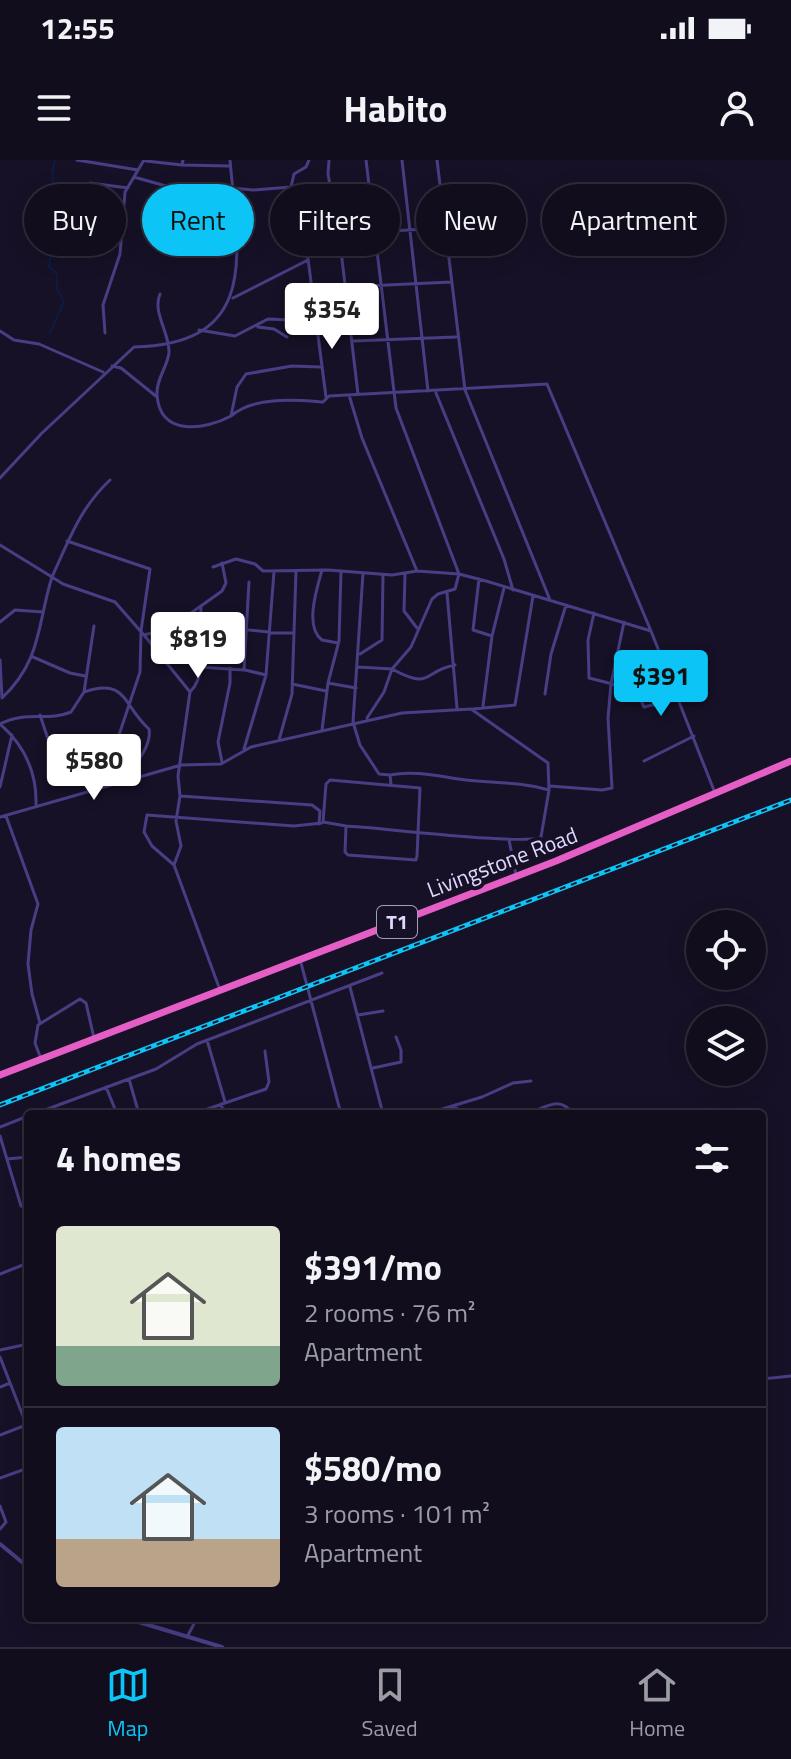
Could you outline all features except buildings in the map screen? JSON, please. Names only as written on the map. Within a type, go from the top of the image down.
[{"type":"highway","name":"Livingstone Road","points":[[0,1075],[517,876],[791,761]]},
{"type":"street","points":[[77,160],[138,170]]},
{"type":"street","points":[[126,197],[144,160],[230,166]]},
{"type":"street","points":[[230,160],[232,184]]},
{"type":"street","points":[[292,184],[296,171],[306,167],[309,160]]},
{"type":"street","points":[[329,160],[330,184]]},
{"type":"street","points":[[366,160],[369,184]]},
{"type":"street","points":[[402,160],[428,391]]},
{"type":"street","points":[[437,160],[440,184]]},
{"type":"street","points":[[134,177],[159,184]]},
{"type":"street","points":[[90,183],[128,188]]},
{"type":"street","points":[[400,231],[416,230]]},
{"type":"street","points":[[105,333],[103,305],[119,256]]},
{"type":"street","points":[[0,478],[110,366],[134,347],[168,345],[199,330],[225,310],[231,298],[237,256]]},
{"type":"street","points":[[160,294],[157,311],[164,323],[168,345],[157,397],[163,416],[180,427],[200,428],[250,406],[295,400],[323,402],[326,397],[307,256]]},
{"type":"street","points":[[341,256],[358,394]]},
{"type":"street","points":[[366,719],[384,692],[392,669],[411,647],[432,599],[456,588],[459,574],[392,393],[378,256]]},
{"type":"street","points":[[448,256],[465,390],[550,600]]},
{"type":"street","points":[[231,298],[308,260]]},
{"type":"street","points":[[345,287],[451,282]]},
{"type":"street","points":[[199,330],[235,336],[258,327],[268,319],[289,320],[314,313]]},
{"type":"street","points":[[258,327],[274,329],[287,337]]},
{"type":"street","points":[[0,331],[14,340],[39,344],[104,372]]},
{"type":"street","points":[[352,341],[458,337]]},
{"type":"street","points":[[110,366],[121,368],[157,397]]},
{"type":"street","points":[[231,416],[237,387],[246,374],[292,366],[320,367]]},
{"type":"street","points":[[326,397],[547,384],[680,698],[715,793]]},
{"type":"street","points":[[435,391],[504,559],[513,590]]},
{"type":"street","points":[[349,395],[362,438],[417,571]]},
{"type":"street","points":[[1,700],[18,682],[33,657],[52,577],[67,541],[84,508],[110,480]]},
{"type":"street","points":[[67,541],[150,569],[140,672],[102,786]]},
{"type":"street","points":[[0,545],[63,584],[115,602],[190,692]]},
{"type":"street","points":[[213,567],[236,559],[255,564],[261,571],[274,572],[322,570],[383,575],[417,571],[459,574],[651,631]]},
{"type":"street","points":[[170,628],[201,608],[225,587],[222,563]]},
{"type":"street","points":[[322,570],[315,599],[314,629],[322,640],[338,643]]},
{"type":"street","points":[[279,740],[292,684],[296,571]]},
{"type":"street","points":[[322,730],[326,691],[338,643],[341,571]]},
{"type":"street","points":[[244,749],[266,675],[274,572]]},
{"type":"street","points":[[363,573],[360,654],[353,722],[360,745],[379,774],[447,775],[549,788],[612,788],[608,718],[611,684],[624,622]]},
{"type":"street","points":[[405,574],[404,611],[417,628]]},
{"type":"street","points":[[360,654],[382,637],[383,575]]},
{"type":"street","points":[[479,579],[473,627],[478,634],[492,636]]},
{"type":"street","points":[[244,670],[249,630],[249,582]]},
{"type":"street","points":[[483,707],[492,636],[504,588]]},
{"type":"street","points":[[447,593],[457,710]]},
{"type":"street","points":[[41,1059],[35,1043],[40,1023],[28,964],[31,930],[38,904],[3,816],[181,765],[221,764],[244,749],[366,719],[402,713],[515,705],[533,596]]},
{"type":"street","points":[[545,694],[551,654],[566,605]]},
{"type":"street","points":[[174,865],[181,846],[176,818],[180,796],[178,776],[190,692],[200,667],[201,608]]},
{"type":"street","points":[[0,622],[15,610],[43,612]]},
{"type":"street","points":[[594,613],[588,640],[587,676],[636,690],[644,707],[680,698]]},
{"type":"street","points":[[36,805],[31,769],[20,743],[0,724],[16,716],[67,714],[84,692],[94,626]]},
{"type":"street","points":[[142,632],[200,628]]},
{"type":"street","points":[[249,630],[293,633]]},
{"type":"street","points":[[33,657],[85,676]]},
{"type":"street","points":[[0,660],[1,700]]},
{"type":"street","points":[[358,667],[392,669],[406,678],[422,679],[455,665]]},
{"type":"street","points":[[200,667],[230,668],[266,675]]},
{"type":"street","points":[[221,764],[218,742],[230,683],[230,668]]},
{"type":"street","points":[[328,683],[356,688]]},
{"type":"street","points":[[292,684],[326,691]]},
{"type":"street","points":[[84,692],[109,686],[129,703],[151,735],[126,780]]},
{"type":"street","points":[[220,990],[174,865],[152,846],[144,832],[147,815],[309,826],[321,823],[509,840],[539,839],[549,788],[548,763],[471,709]]},
{"type":"street","points":[[40,715],[53,754]]},
{"type":"street","points":[[0,787],[5,777],[4,761],[12,735]]},
{"type":"street","points":[[644,761],[694,736]]},
{"type":"street","points":[[390,775],[391,784]]},
{"type":"street","points":[[321,823],[329,780],[420,788],[417,856],[412,861],[348,855],[345,852],[346,826]]},
{"type":"street","points":[[180,796],[312,805],[320,811],[321,823]]},
{"type":"street","points":[[509,840],[517,876]]},
{"type":"street","points":[[300,959],[340,1110]]},
{"type":"street","points":[[45,1110],[156,1069],[207,1040],[382,973]]},
{"type":"street","points":[[350,987],[382,1110]]},
{"type":"street","points":[[40,1023],[82,999],[94,1038]]},
{"type":"street","points":[[358,1015],[383,1011]]},
{"type":"street","points":[[373,1068],[401,1062],[396,1037]]},
{"type":"street","points":[[207,1040],[224,1110]]},
{"type":"street","points":[[204,1110],[268,1088],[265,1051]]},
{"type":"street","points":[[128,1078],[138,1110]]},
{"type":"street","points":[[439,1110],[513,1083],[531,1081]]},
{"type":"street","points":[[106,1087],[115,1110]]},
{"type":"street","points":[[538,1110],[557,1102],[565,1104],[570,1110]]},
{"type":"street","points":[[455,1105],[458,1110]]},
{"type":"street","points":[[0,1127],[24,1118]]},
{"type":"street","points":[[0,1136],[21,1206],[24,1207]]},
{"type":"street","points":[[7,1159],[24,1157]]},
{"type":"street","points":[[0,1274],[24,1265]]},
{"type":"street","points":[[0,1350],[24,1345]]},
{"type":"street","points":[[0,1357],[24,1419]]},
{"type":"street","points":[[766,1379],[791,1376]]},
{"type":"street","points":[[0,1387],[10,1383]]},
{"type":"street","points":[[0,1435],[24,1428]]},
{"type":"street","points":[[0,1478],[24,1469]]},
{"type":"street","points":[[0,1506],[6,1520],[0,1529]]},
{"type":"street","points":[[0,1544],[24,1564]]},
{"type":"street","points":[[138,1622],[222,1647]]},
{"type":"street","points":[[187,1637],[195,1622]]},
{"type":"waterway","points":[[50,333],[64,301],[57,289],[57,274],[49,266],[56,201],[52,174],[55,160]]},
{"type":"railway","points":[[0,1105],[791,800]]}]
